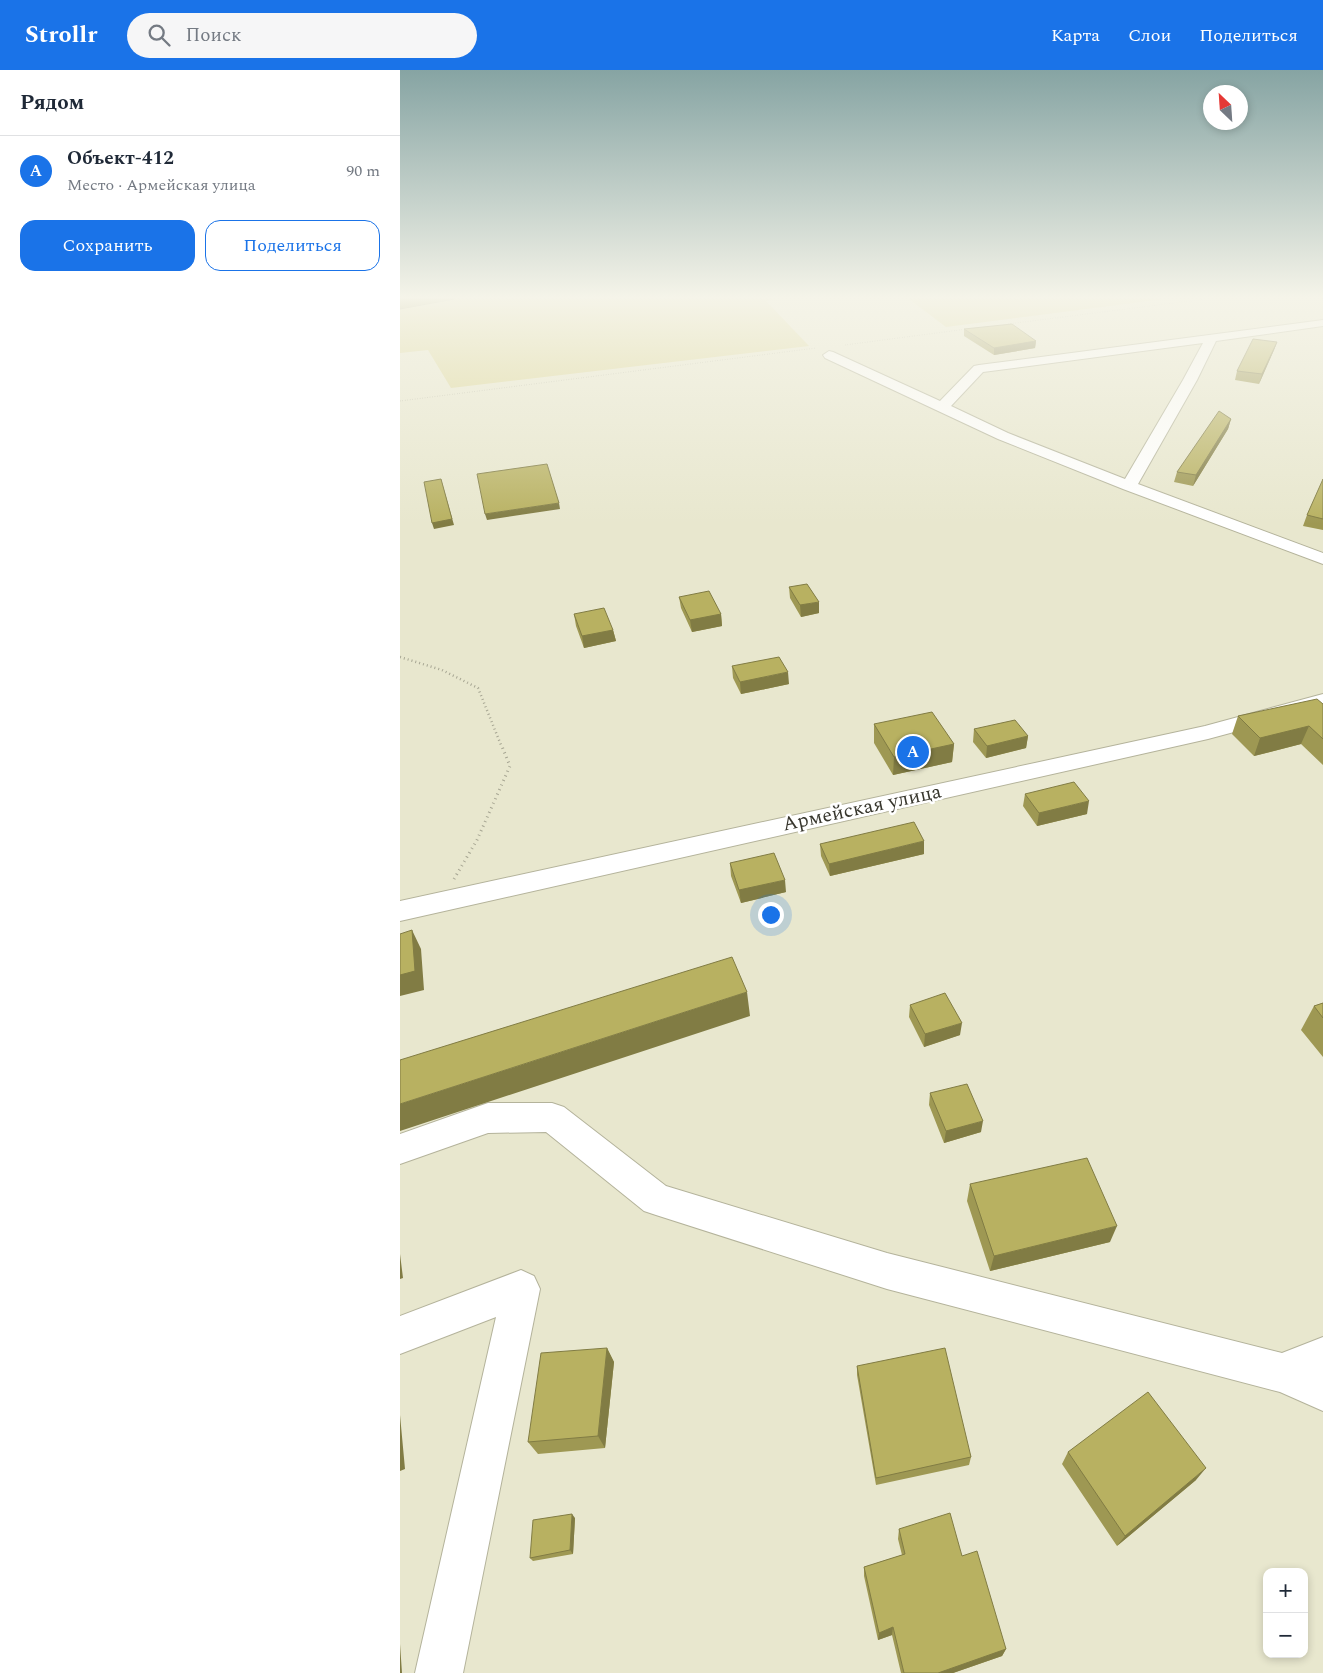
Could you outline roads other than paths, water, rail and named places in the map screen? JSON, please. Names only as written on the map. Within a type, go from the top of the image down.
[{"type":"street","points":[[876,374],[1003,436],[1323,559]]},
{"type":"street","points":[[942,407],[974,374]]},
{"type":"street","points":[[1129,486],[1193,374]]},
{"type":"street","name":"Армейская улица","points":[[400,911],[1208,732],[1323,701]]},
{"type":"street","points":[[400,1149],[488,1118],[552,1117],[656,1200],[886,1271],[1282,1373],[1323,1391]]},
{"type":"street","points":[[400,1336],[521,1289],[439,1673]]},
{"type":"street","points":[[1282,1373],[1323,1358]]},
{"type":"place","name":"Объект-412","points":[[913,752]]}]
